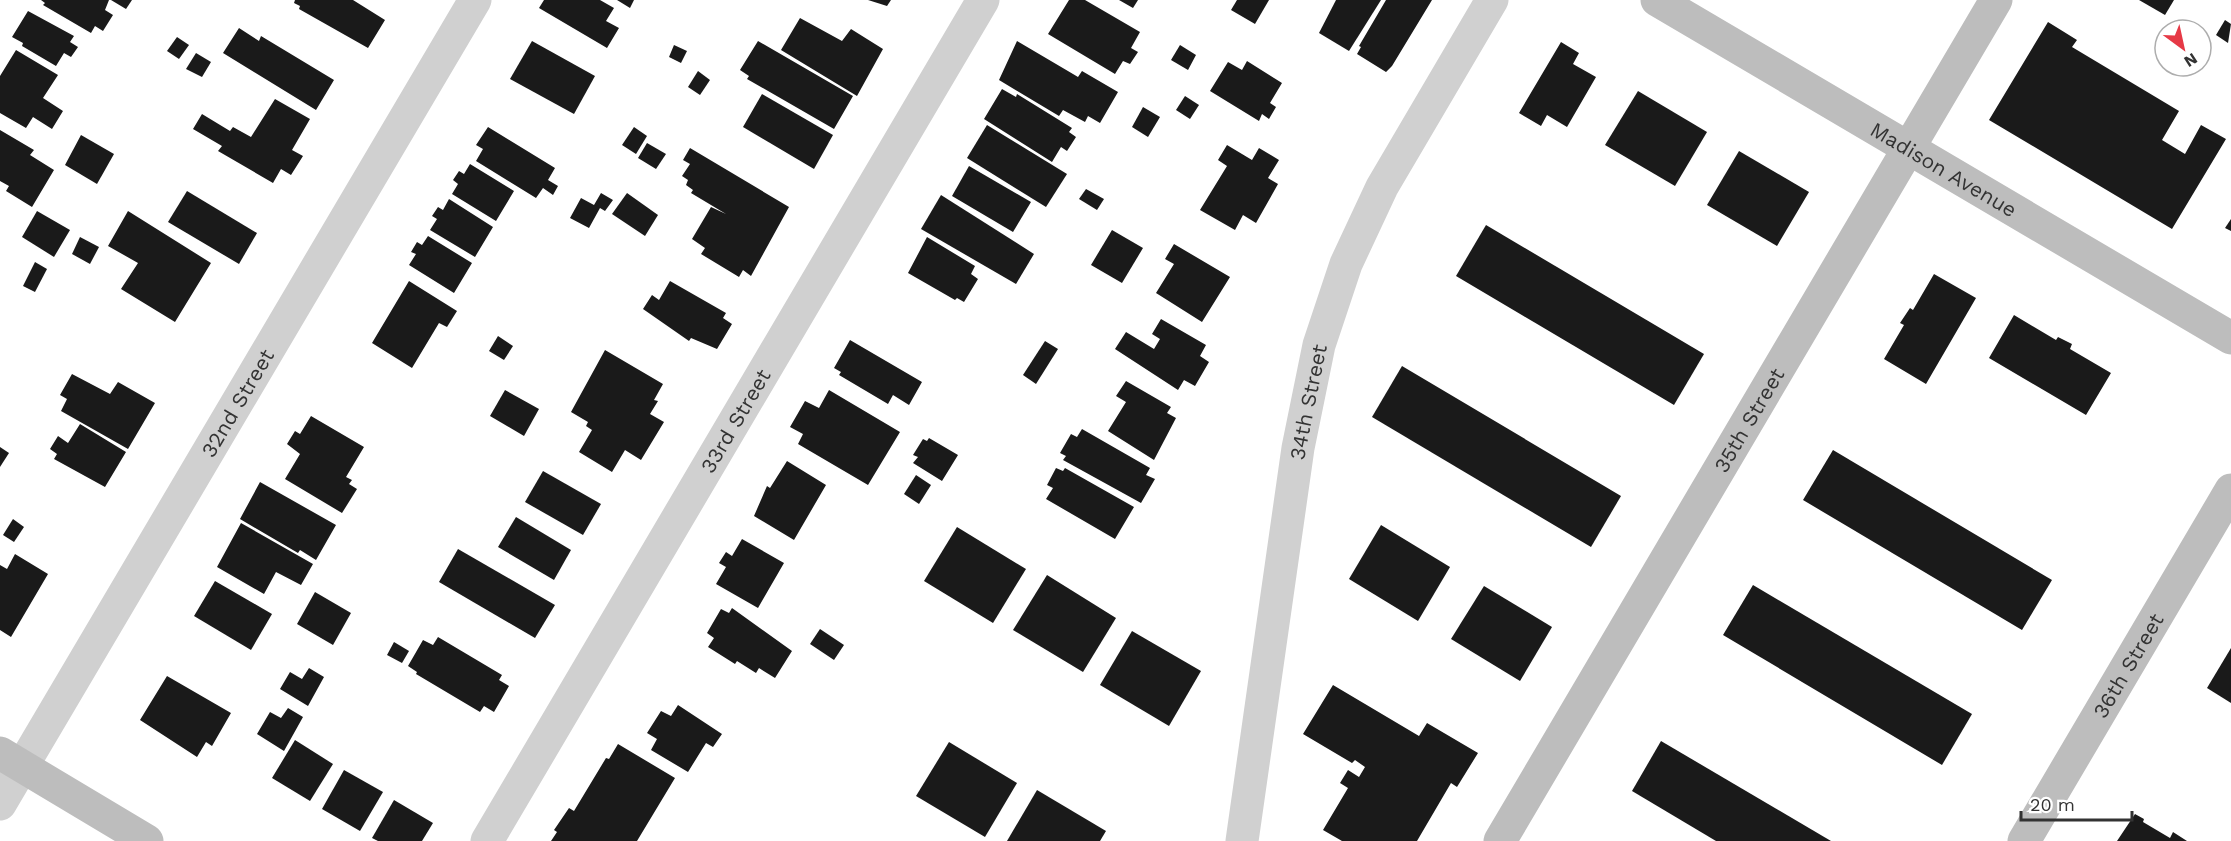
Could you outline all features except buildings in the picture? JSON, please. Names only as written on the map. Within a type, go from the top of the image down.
[{"type":"street","name":"32nd Street","points":[[0,804],[12,760],[475,0]]},
{"type":"street","name":"33rd Street","points":[[486,841],[983,0]]},
{"type":"street","name":"34th Street","points":[[1242,841],[1298,448],[1319,345],[1346,264],[1382,187],[1492,0]]},
{"type":"street","name":"Madison Avenue","points":[[1657,0],[2231,338]]},
{"type":"street","name":"35th Street","points":[[1500,841],[1996,0]]},
{"type":"street","name":"36th Street","points":[[2024,841],[2231,490]]},
{"type":"street","points":[[12,760],[147,841]]}]
